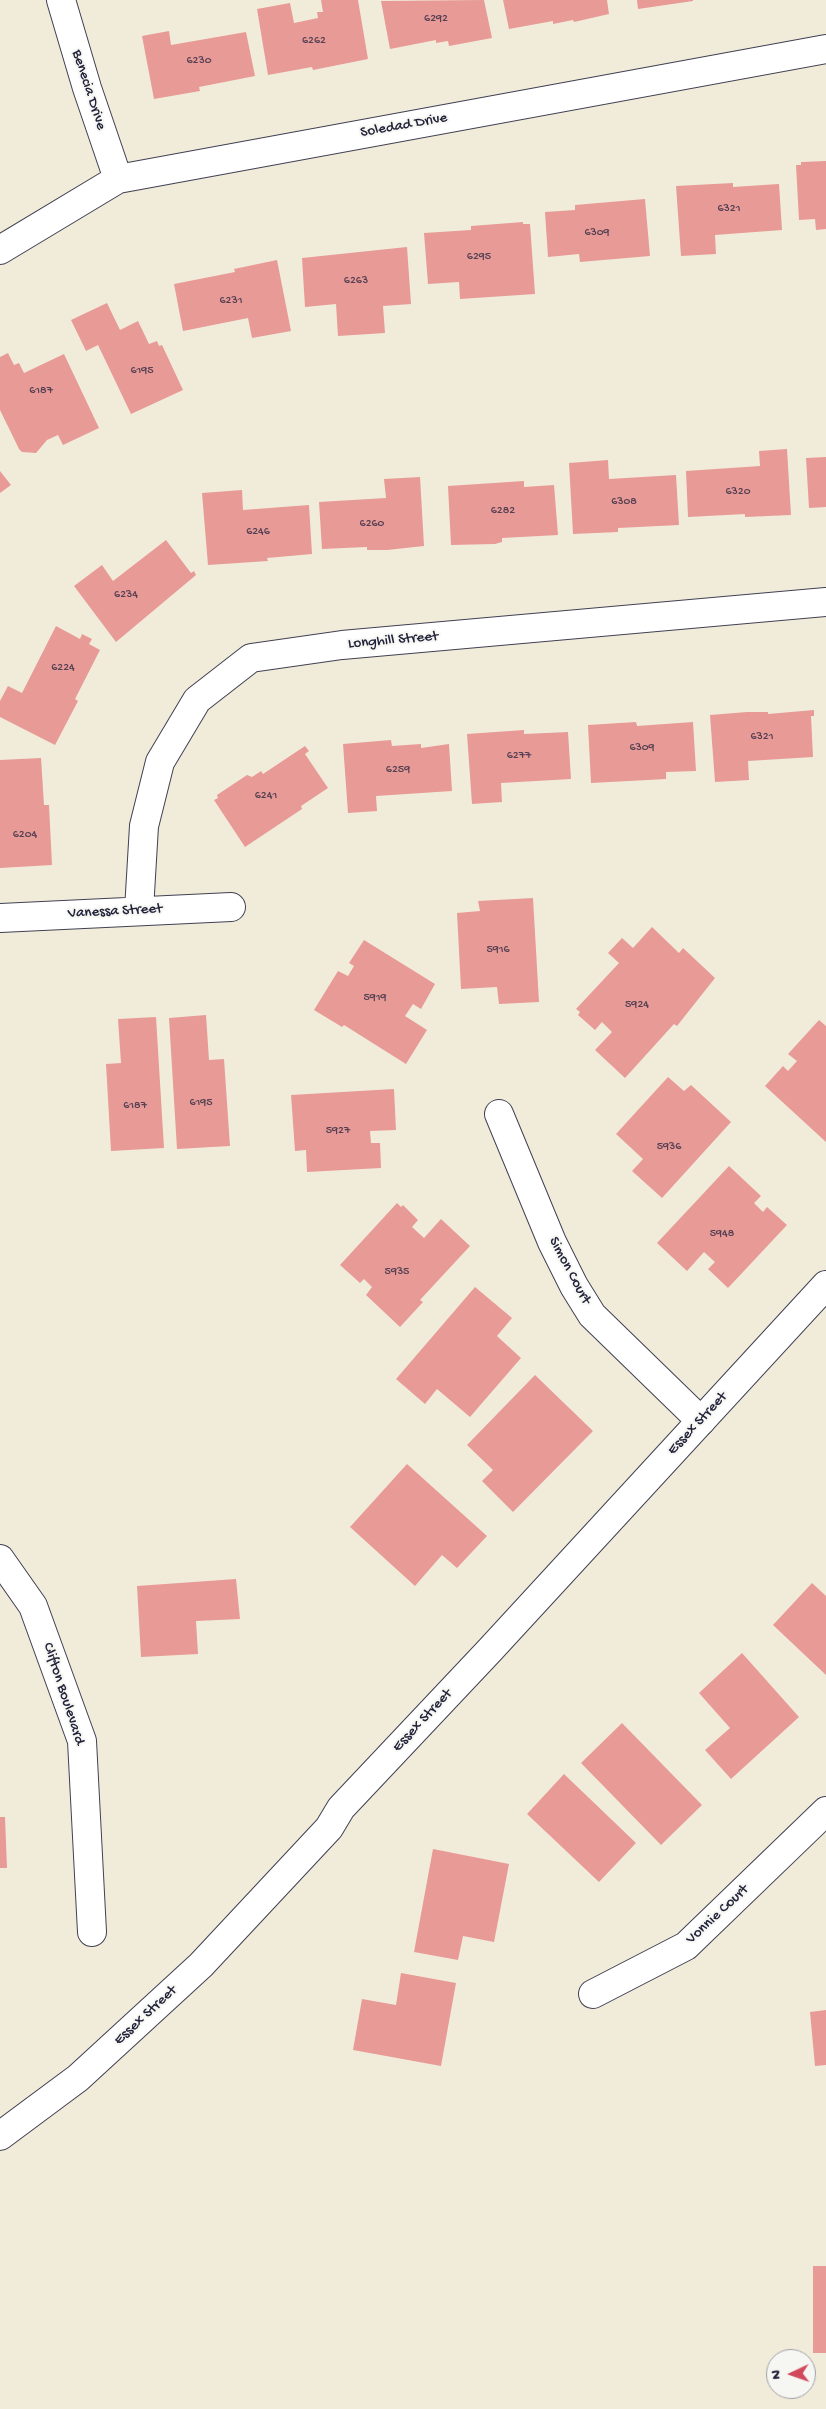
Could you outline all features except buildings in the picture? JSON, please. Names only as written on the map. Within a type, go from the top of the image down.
[{"type":"street","name":"Benecia Drive","points":[[61,0],[87,88],[118,179]]},
{"type":"street","name":"Soledad Drive","points":[[0,250],[118,179],[826,49]]},
{"type":"street","name":"Longhill Street","points":[[139,910],[144,826],[160,762],[197,700],[251,658],[342,645],[826,602]]},
{"type":"street","name":"Vanessa Street","points":[[0,918],[231,907]]},
{"type":"street","name":"Simon Court","points":[[499,1114],[552,1242],[574,1286],[592,1315],[701,1421]]},
{"type":"street","name":"Essex Street","points":[[0,2136],[78,2078],[200,1965],[329,1828],[341,1808],[826,1285]]},
{"type":"street","name":"Clifton Boulevard","points":[[0,1559],[33,1606],[82,1741],[92,1932]]},
{"type":"street","name":"Vonnie Court","points":[[594,1994],[686,1946],[826,1812]]}]
